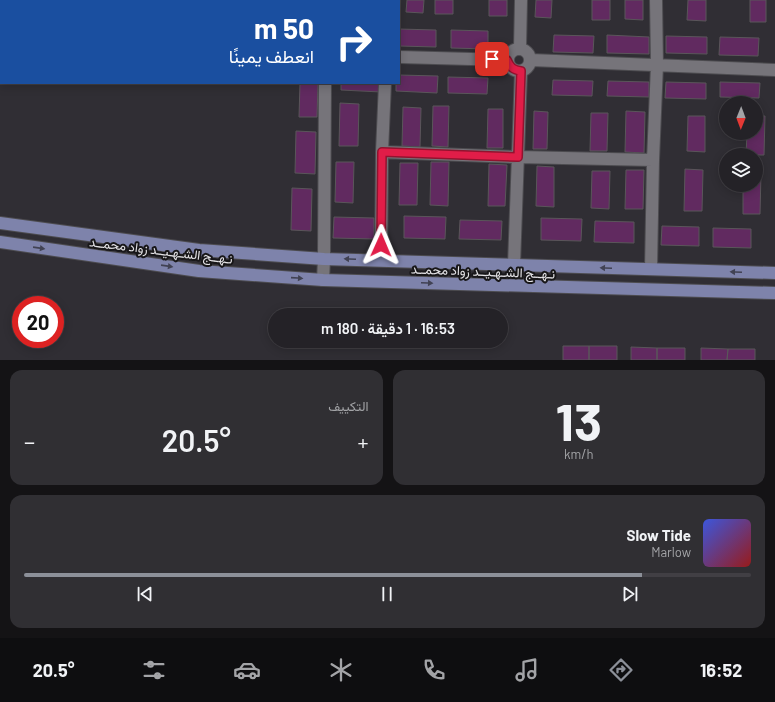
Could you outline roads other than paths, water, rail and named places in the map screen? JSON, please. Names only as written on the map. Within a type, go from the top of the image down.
[{"type":"main road","name":"نـهــج الشـهـيــد زواد محمــد","points":[[0,223],[199,250],[324,259],[775,273]]},
{"type":"main road","name":"نـهــج الشـهـيــد زواد محمــد","points":[[0,242],[200,271],[323,280],[775,294]]},
{"type":"street","points":[[520,48],[521,0]]},
{"type":"street","points":[[651,269],[653,160],[657,65],[656,0]]},
{"type":"street","points":[[520,48],[528,52],[531,60],[528,67],[521,71],[514,70],[509,66],[507,60],[511,51],[520,48]]},
{"type":"street","points":[[400,56],[507,60]]},
{"type":"street","points":[[531,60],[775,70]]},
{"type":"street","points":[[514,265],[521,71]]},
{"type":"street","points":[[323,280],[325,84]]},
{"type":"street","points":[[381,260],[382,152],[385,84]]},
{"type":"street","points":[[382,152],[653,160]]}]
